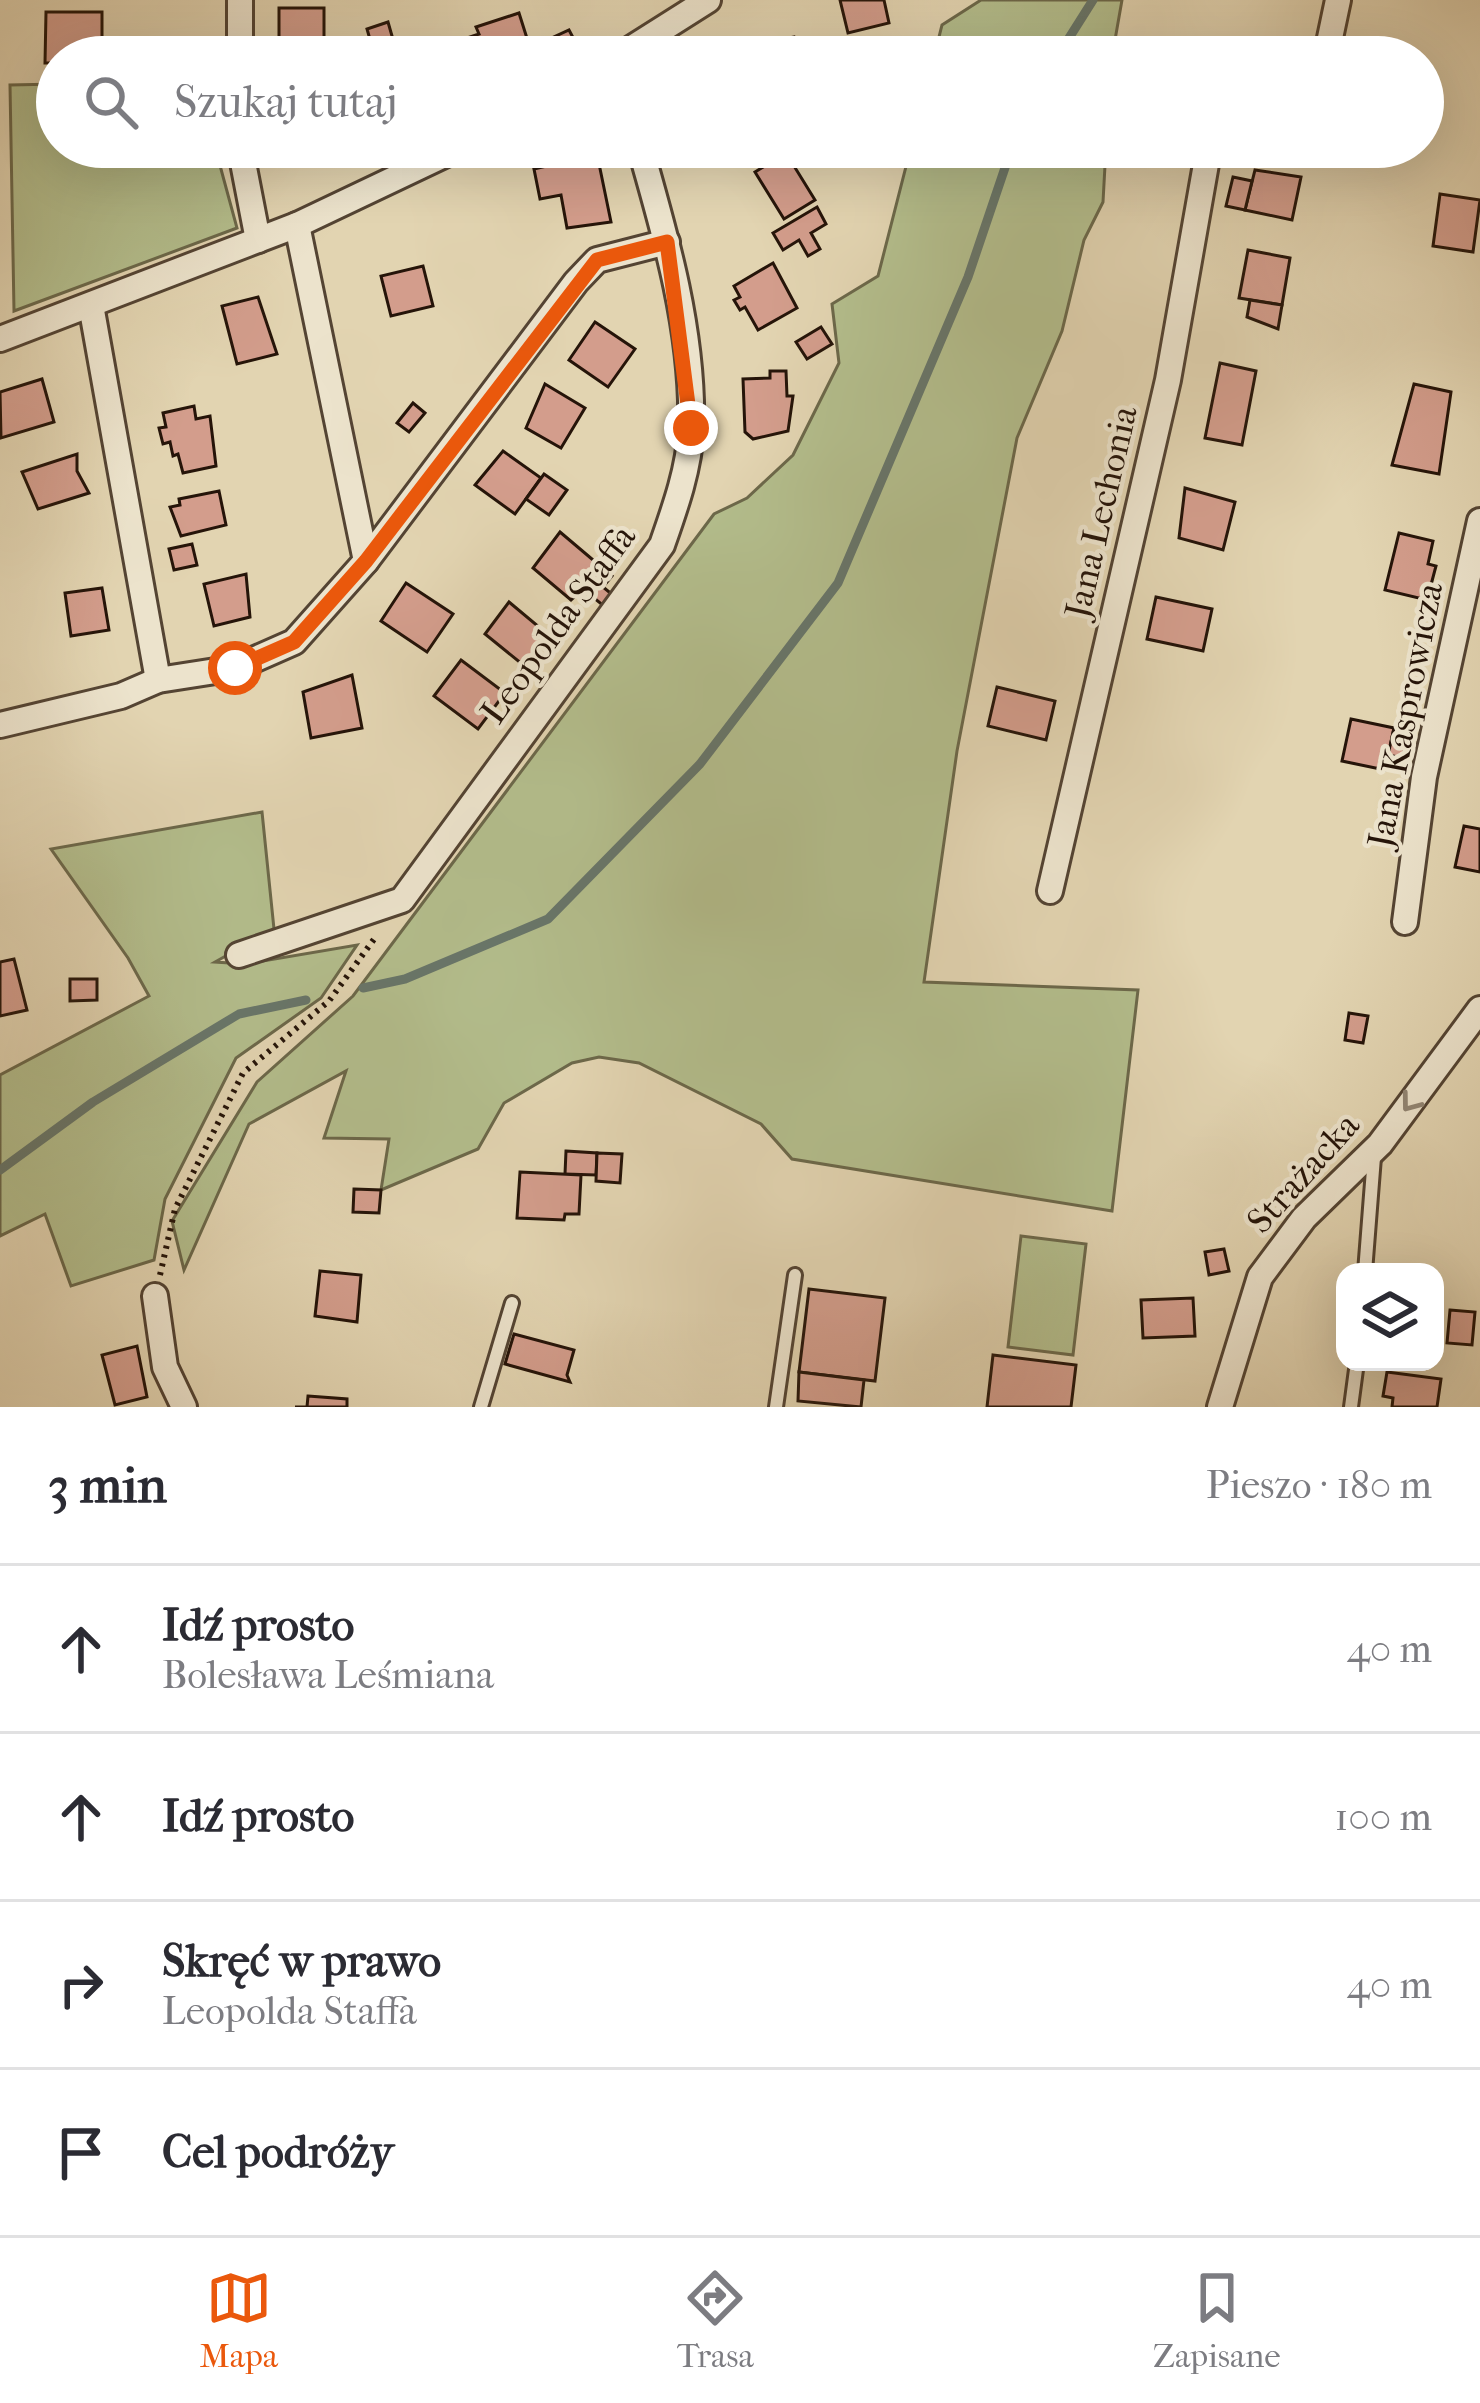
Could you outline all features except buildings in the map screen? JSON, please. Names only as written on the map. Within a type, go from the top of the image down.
[{"type":"street","points":[[240,36],[241,0]]},
{"type":"street","points":[[651,36],[708,0]]},
{"type":"street","points":[[1330,36],[1338,0]]},
{"type":"street","points":[[245,168],[258,240]]},
{"type":"street","points":[[0,339],[297,225],[417,168]]},
{"type":"street","name":"Leopolda Staffa","points":[[402,900],[662,545],[681,490],[691,428],[667,242],[646,168]]},
{"type":"street","name":"Jana Lechonia","points":[[1050,891],[1168,380],[1205,168]]},
{"type":"street","points":[[297,225],[366,561]]},
{"type":"street","points":[[0,725],[121,696],[158,680],[235,668],[294,642],[366,561],[576,282],[597,260],[667,242]]},
{"type":"street","points":[[91,305],[158,680]]},
{"type":"street","name":"Jana Kasprowicza","points":[[1405,922],[1424,777],[1480,521]]},
{"type":"street","points":[[239,955],[287,943],[402,900]]},
{"type":"street","name":"Strażacka","points":[[1220,1407],[1260,1277],[1304,1218],[1374,1150],[1480,1009]]},
{"type":"street","points":[[155,1296],[165,1367],[184,1407]]},
{"type":"lane","points":[[1366,1263],[1374,1150]]},
{"type":"lane","points":[[776,1407],[794,1275]]},
{"type":"lane","points":[[481,1407],[512,1303]]},
{"type":"lane","points":[[1352,1407],[1357,1371]]},
{"type":"path","points":[[155,1296],[175,1209],[243,1073],[329,1001],[402,900]]},
{"type":"green space","points":[[981,0],[1122,0],[1116,36],[939,36],[942,25]]},
{"type":"green space","points":[[36,84],[36,168],[221,168],[237,228],[14,311],[10,85]]},
{"type":"green space","points":[[906,168],[1105,168],[1103,202],[1084,240],[1062,331],[1017,438],[957,751],[924,982],[1138,990],[1112,1211],[792,1159],[761,1124],[639,1063],[599,1057],[572,1063],[504,1103],[478,1149],[381,1190],[389,1139],[324,1138],[346,1071],[249,1124],[184,1270],[172,1221],[257,1082],[353,996],[714,514],[747,498],[793,455],[839,363],[832,304],[878,276]]},
{"type":"green space","points":[[262,812],[274,929],[215,962],[245,964],[357,945],[321,998],[236,1058],[165,1199],[154,1260],[71,1286],[45,1214],[0,1236],[0,1075],[149,996],[128,958],[51,849]]},
{"type":"green space","points":[[1021,1236],[1086,1244],[1073,1355],[1008,1347]]},
{"type":"waterway","points":[[1070,36],[1093,0]]},
{"type":"waterway","points":[[363,988],[405,979],[548,919],[700,764],[838,583],[968,277],[1005,168]]},
{"type":"waterway","points":[[0,1170],[93,1102],[239,1014],[306,1000]]},
{"type":"route","points":[[235,668],[294,642],[366,561],[597,260],[667,242],[678,296],[691,428]]}]
